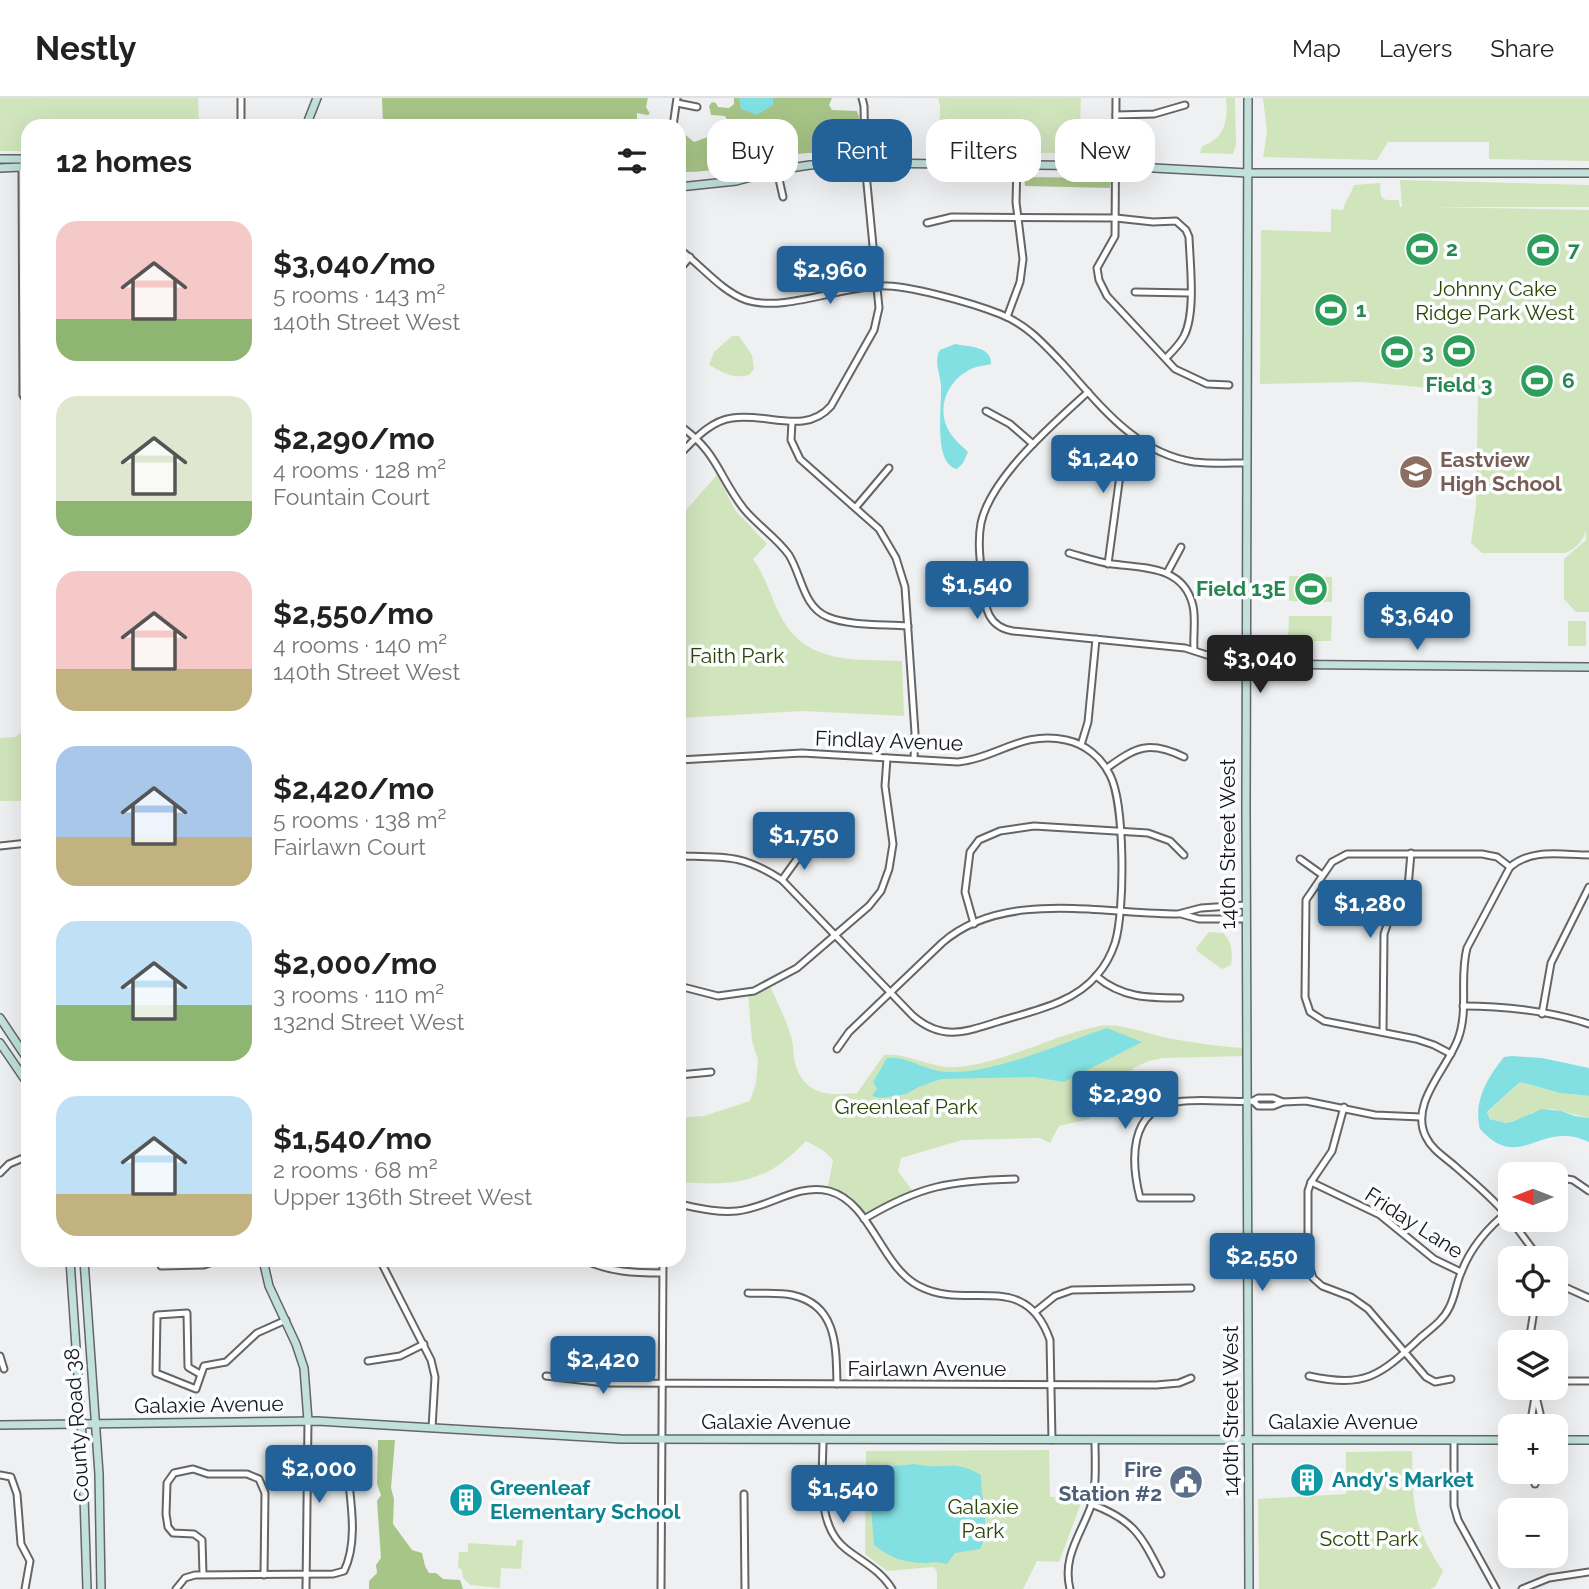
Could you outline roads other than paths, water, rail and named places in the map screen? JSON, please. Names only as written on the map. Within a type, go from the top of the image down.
[{"type":"street","points":[[241,98],[241,119]]},
{"type":"street","points":[[309,119],[317,98]]},
{"type":"street","points":[[862,98],[864,119]]},
{"type":"street","points":[[1116,98],[1116,116],[1154,114],[1185,105]]},
{"type":"street","name":"140th Street West","points":[[1248,98],[1246,919],[1250,1102],[1249,1589]]},
{"type":"street","points":[[674,119],[677,101],[697,107]]},
{"type":"street","points":[[0,159],[21,159]]},
{"type":"street","points":[[0,167],[21,164]]},
{"type":"street","points":[[1155,168],[1248,173],[1589,173]]},
{"type":"street","points":[[686,186],[726,182]]},
{"type":"street","points":[[780,182],[783,197]]},
{"type":"street","points":[[686,449],[713,424],[731,418],[812,421],[831,406],[874,330],[879,309],[867,182]]},
{"type":"street","points":[[1007,317],[1017,294],[1022,271],[1023,242],[1016,202],[1017,182]]},
{"type":"street","points":[[1116,182],[1115,236],[1097,268],[1099,280],[1107,296],[1175,369],[1208,384],[1229,385]]},
{"type":"street","points":[[927,223],[952,217],[1175,221],[1186,230],[1189,237],[1188,328],[1183,339],[1167,358]]},
{"type":"street","points":[[686,254],[731,292],[759,303],[780,303],[878,285],[915,290],[1007,317],[1035,335],[1119,425],[1140,441],[1157,451],[1185,460],[1247,463]]},
{"type":"street","points":[[686,262],[690,257]]},
{"type":"street","points":[[1135,292],[1190,293]]},
{"type":"street","points":[[1088,392],[1033,444],[995,490],[984,514],[979,540],[985,608],[994,622],[1007,630],[1194,650],[1232,663],[1246,664],[1589,667]]},
{"type":"street","points":[[986,411],[1010,424],[1033,444]]},
{"type":"street","points":[[792,422],[791,440],[800,459],[879,529],[896,558],[905,587],[915,759]]},
{"type":"street","points":[[686,430],[697,438],[716,460],[745,510],[788,554],[807,597],[817,610],[826,617],[838,620],[908,626]]},
{"type":"street","points":[[1108,564],[1120,475],[1140,441]]},
{"type":"street","points":[[856,507],[889,468]]},
{"type":"street","points":[[1167,573],[1181,547]]},
{"type":"street","points":[[1069,553],[1108,564],[1151,568],[1167,573],[1181,583],[1190,598],[1194,616],[1194,650]]},
{"type":"street","points":[[686,856],[746,860],[782,880],[890,992],[925,1025],[939,1031],[953,1033],[968,1030],[1063,1001],[1084,988],[1109,957],[1115,943],[1120,912],[1122,870],[1116,790],[1107,768],[1081,745],[1088,722],[1096,639]]},
{"type":"street","name":"Findlay Avenue","points":[[686,760],[802,753],[969,761],[1035,738],[1062,739],[1081,745]]},
{"type":"street","points":[[1107,768],[1133,750],[1145,747],[1171,751],[1184,757]]},
{"type":"street","points":[[686,988],[718,996],[748,993],[797,968],[869,906],[881,891],[889,869],[893,833],[885,786],[887,758]]},
{"type":"street","points":[[974,923],[965,888],[970,852],[979,840],[1006,830],[1028,826],[1160,836],[1170,841],[1184,855]]},
{"type":"street","points":[[0,846],[21,844]]},
{"type":"street","points":[[782,880],[805,848]]},
{"type":"street","points":[[1383,1032],[1384,934],[1390,916],[1408,887],[1411,853]]},
{"type":"street","points":[[1451,1054],[1428,1042],[1320,1020],[1308,1009],[1305,997],[1304,905],[1321,874],[1332,862],[1347,854],[1487,854],[1497,857],[1510,867]]},
{"type":"street","points":[[1498,1205],[1433,1147],[1425,1135],[1421,1117],[1426,1098],[1459,1036],[1463,1006],[1463,963],[1467,948],[1510,867],[1519,859],[1530,855],[1589,855]]},
{"type":"street","points":[[1300,859],[1321,874]]},
{"type":"street","points":[[1542,1014],[1550,963],[1589,887]]},
{"type":"street","points":[[1178,914],[1200,908],[1246,905]]},
{"type":"street","points":[[837,1048],[849,1032],[948,937],[974,923],[1033,908],[1178,914],[1199,919],[1246,919]]},
{"type":"street","points":[[1096,976],[1111,988],[1129,995],[1180,998]]},
{"type":"street","points":[[1463,1006],[1491,1006],[1589,1024]]},
{"type":"street","points":[[0,1018],[21,1050]]},
{"type":"street","points":[[0,1043],[21,1074]]},
{"type":"street","points":[[686,1074],[711,1072]]},
{"type":"street","points":[[1191,1198],[1139,1199],[1134,1179],[1134,1147],[1139,1129],[1151,1114],[1163,1106],[1178,1102],[1250,1102],[1258,1106],[1273,1106],[1283,1102],[1315,1101],[1374,1115],[1421,1117]]},
{"type":"street","points":[[1344,1107],[1332,1151],[1311,1182],[1307,1201],[1307,1262],[1310,1274],[1322,1286],[1351,1297],[1368,1309],[1404,1353],[1430,1379],[1435,1382],[1451,1379]]},
{"type":"street","points":[[0,1173],[9,1164],[21,1159]]},
{"type":"street","points":[[864,1219],[897,1200],[933,1186],[968,1180],[1015,1179]]},
{"type":"street","points":[[1568,1179],[1589,1191]]},
{"type":"street","name":"Friday Lane","points":[[1311,1182],[1380,1215],[1434,1259],[1461,1272]]},
{"type":"street","points":[[686,1205],[737,1211],[761,1206],[800,1191],[819,1189],[833,1192],[846,1198],[864,1219],[897,1269],[918,1286],[942,1293],[1005,1295],[1021,1301],[1035,1312],[1046,1327],[1050,1340],[1052,1440]]},
{"type":"street","points":[[1309,1376],[1330,1380],[1366,1378],[1383,1370],[1446,1314],[1461,1272],[1480,1238],[1498,1224]]},
{"type":"street","name":"County Road 38","points":[[70,1267],[81,1424],[87,1589]]},
{"type":"street","name":"County Road 38","points":[[84,1267],[101,1533],[101,1589]]},
{"type":"street","points":[[265,1267],[269,1286],[304,1368],[308,1421],[306,1589]]},
{"type":"street","points":[[384,1267],[424,1344],[435,1377],[432,1428]]},
{"type":"street","points":[[599,1267],[624,1272],[662,1273]]},
{"type":"street","points":[[661,1589],[662,1267]]},
{"type":"street","points":[[1035,1312],[1055,1296],[1072,1290],[1191,1288]]},
{"type":"street","points":[[1568,1288],[1589,1298]]},
{"type":"street","points":[[748,1293],[792,1295],[807,1301],[820,1311],[830,1324],[836,1339],[837,1384]]},
{"type":"street","points":[[200,1374],[188,1367],[187,1313],[157,1315],[156,1373],[196,1389],[204,1366],[226,1362],[257,1333],[285,1320]]},
{"type":"street","points":[[368,1362],[400,1356],[424,1344]]},
{"type":"street","points":[[0,1356],[4,1369]]},
{"type":"street","name":"Fairlawn Avenue","points":[[546,1376],[605,1383],[662,1384],[1156,1385],[1179,1383],[1191,1378]]},
{"type":"street","points":[[1568,1381],[1589,1381]]},
{"type":"street","name":"Galaxie Avenue","points":[[0,1425],[308,1421],[621,1439],[1498,1440]]},
{"type":"street","points":[[823,1439],[824,1504],[829,1527],[845,1549],[873,1566],[892,1589]]},
{"type":"street","points":[[1070,1589],[1070,1553],[1091,1504],[1095,1485],[1095,1440]]},
{"type":"street","points":[[1454,1440],[1454,1506],[1458,1520],[1496,1589]]},
{"type":"street","points":[[1568,1440],[1589,1440]]},
{"type":"street","points":[[176,1589],[185,1578],[203,1574],[340,1574],[349,1556],[351,1534],[348,1475],[344,1469],[338,1467],[306,1469]]},
{"type":"street","points":[[203,1574],[203,1543],[200,1537],[173,1533],[168,1527],[167,1483],[170,1476],[177,1471],[193,1469],[205,1474],[247,1474],[259,1479],[265,1493],[264,1575]]},
{"type":"street","points":[[0,1475],[11,1477],[17,1494],[21,1544],[30,1561],[25,1589]]},
{"type":"street","points":[[744,1494],[745,1589]]},
{"type":"street","points":[[1091,1504],[1114,1513],[1133,1526],[1161,1574]]},
{"type":"street","points":[[1522,1589],[1549,1578],[1589,1573]]},
{"type":"water","points":[[739,98],[773,98],[773,105],[757,115],[741,109]]},
{"type":"water","points":[[955,344],[984,351],[991,364],[961,375],[946,396],[945,422],[953,437],[968,452],[957,469],[949,465],[942,446],[941,387],[937,363],[940,350]]},
{"type":"water","points":[[1107,1028],[1142,1042],[1064,1082],[1034,1077],[941,1079],[906,1094],[882,1098],[872,1096],[877,1089],[873,1082],[887,1058],[902,1059],[941,1071],[968,1071],[1029,1056]]},
{"type":"water","points":[[1504,1057],[1542,1058],[1589,1068],[1589,1096],[1560,1093],[1520,1082],[1487,1112],[1490,1119],[1506,1123],[1542,1109],[1561,1111],[1589,1118],[1589,1142],[1572,1137],[1557,1137],[1519,1147],[1507,1147],[1494,1142],[1480,1129],[1478,1109],[1483,1091]]},
{"type":"water","points":[[915,1464],[963,1467],[981,1475],[985,1532],[980,1549],[955,1553],[947,1564],[918,1563],[892,1556],[874,1545],[871,1506],[876,1495],[879,1471],[883,1467]]},
{"type":"place","name":"2","points":[[1422,249]]},
{"type":"place","name":"7","points":[[1543,250]]},
{"type":"place","name":"1","points":[[1331,310]]},
{"type":"place","name":"Field 3","points":[[1459,351]]},
{"type":"place","name":"3","points":[[1397,352]]},
{"type":"place","name":"6","points":[[1537,381]]},
{"type":"place","name":"Eastview High School","points":[[1416,472]]},
{"type":"place","name":"Field 13E","points":[[1311,589]]},
{"type":"place","name":"Andy's Market","points":[[1307,1480]]},
{"type":"place","name":"Fire Station #2","points":[[1186,1482]]},
{"type":"place","name":"Greenleaf Elementary School","points":[[466,1500]]},
{"type":"park label","name":"Johnny Cake Ridge Park West","points":[[1495,301]]},
{"type":"park label","name":"Faith Park","points":[[737,656]]},
{"type":"park label","name":"Greenleaf Park","points":[[906,1107]]},
{"type":"park label","name":"Galaxie Park","points":[[983,1519]]},
{"type":"park label","name":"Scott Park","points":[[1369,1539]]}]
